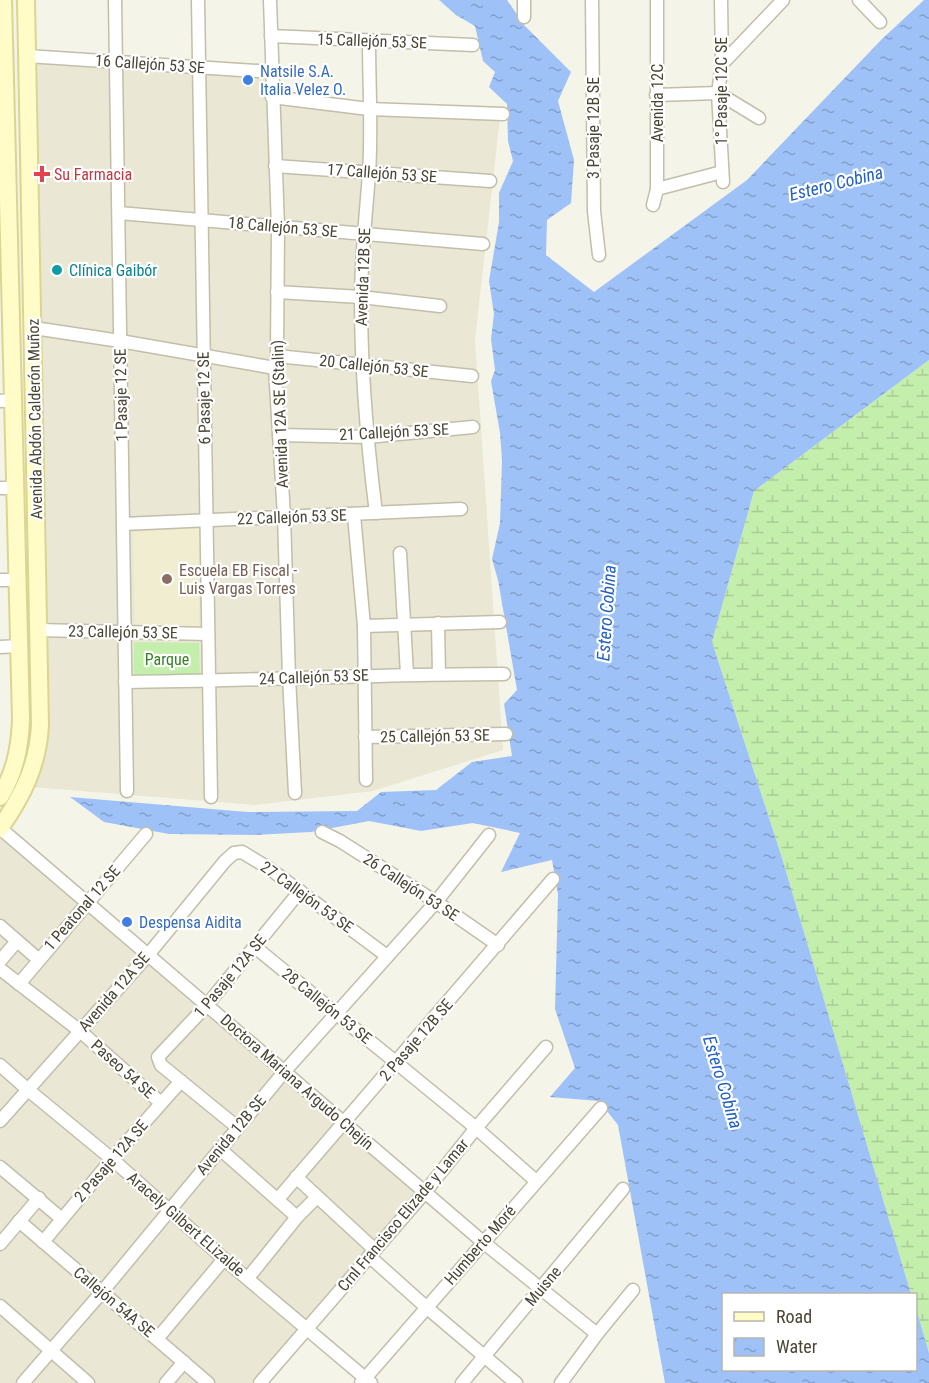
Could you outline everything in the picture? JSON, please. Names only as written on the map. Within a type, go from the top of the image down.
[{"type":"main road","name":"Avenida Abdón Calderón Muñoz","points":[[0,797],[11,775],[20,747],[21,719],[18,580],[8,488],[3,0]]},
{"type":"main road","name":"Avenida Abdón Calderón Muñoz","points":[[0,828],[25,789],[37,751],[40,725],[26,0]]},
{"type":"main road","points":[[6,329],[34,328]]},
{"type":"street","name":"1 Pasaje 12 SE","points":[[116,0],[127,790]]},
{"type":"street","name":"6 Pasaje 12 SE","points":[[198,0],[211,797]]},
{"type":"street","name":"Avenida 12A SE (Stalin)","points":[[270,0],[274,166],[278,227],[276,362],[295,793]]},
{"type":"street","points":[[524,0],[524,17]]},
{"type":"street","name":"3 Pasaje 12B SE","points":[[592,0],[594,212],[599,255]]},
{"type":"street","name":"Avenida 12C","points":[[653,206],[657,189],[657,0]]},
{"type":"street","name":"1° Pasaje 12C SE","points":[[657,189],[723,177],[718,93],[722,64],[721,0]]},
{"type":"street","points":[[722,64],[783,0]]},
{"type":"street","points":[[859,0],[879,22]]},
{"type":"street","name":"15 Callejón 53 SE","points":[[271,36],[473,45]]},
{"type":"street","name":"Avenida 12B SE","points":[[369,41],[369,171],[363,234],[362,365],[367,437],[376,513]]},
{"type":"street","name":"16 Callejón 53 SE","points":[[27,56],[272,72]]},
{"type":"street","points":[[656,95],[718,93],[759,118]]},
{"type":"street","points":[[272,97],[369,109],[503,114]]},
{"type":"street","name":"17 Callejón 53 SE","points":[[274,166],[490,181]]},
{"type":"street","name":"18 Callejón 53 SE","points":[[119,213],[483,244]]},
{"type":"street","points":[[277,292],[361,297],[440,306]]},
{"type":"street","name":"20 Callejón 53 SE","points":[[34,328],[204,356],[276,362],[362,365],[472,376]]},
{"type":"street","name":"21 Callejón 53 SE","points":[[279,435],[367,437],[473,427]]},
{"type":"street","name":"22 Callejón 53 SE","points":[[123,524],[461,509]]},
{"type":"street","points":[[354,515],[364,626],[366,780]]},
{"type":"street","points":[[400,553],[402,623],[407,674]]},
{"type":"street","points":[[0,580],[18,580]]},
{"type":"street","points":[[364,626],[402,623],[500,622]]},
{"type":"street","points":[[438,623],[439,674]]},
{"type":"street","name":"23 Callejón 53 SE","points":[[38,630],[208,634]]},
{"type":"street","points":[[0,647],[20,646]]},
{"type":"street","name":"24 Callejón 53 SE","points":[[125,682],[407,674],[504,674]]},
{"type":"street","name":"25 Callejón 53 SE","points":[[365,737],[506,735]]},
{"type":"street","name":"Doctora Mariana Argudo Chejín","points":[[0,828],[483,1242],[597,1334]]},
{"type":"street","name":"26 Callejón 53 SE","points":[[322,832],[436,902],[498,945]]},
{"type":"street","name":"1 Peatonal 12 SE","points":[[19,984],[146,834]]},
{"type":"street","name":"Avenida 12B SE","points":[[23,1383],[102,1292],[284,1072],[436,902],[489,835]]},
{"type":"street","name":"27 Callejón 53 SE","points":[[225,861],[234,853],[242,852],[270,869],[387,956]]},
{"type":"street","name":"Avenida 12A SE","points":[[0,1121],[148,955],[225,861]]},
{"type":"street","name":"2 Pasaje 12B SE","points":[[278,1199],[553,879]]},
{"type":"street","name":"1 Pasaje 12A SE","points":[[181,1081],[161,1065],[158,1058],[207,1005],[300,891]]},
{"type":"street","points":[[0,926],[38,959]]},
{"type":"street","points":[[0,961],[17,940]]},
{"type":"street","name":"28 Callejón 53 SE","points":[[255,947],[397,1062],[536,1181]]},
{"type":"street","name":"Paseo 54 SE","points":[[0,969],[80,1031],[161,1103]]},
{"type":"street","name":"Crnl Francisco Elizade y Lamar","points":[[260,1383],[425,1192],[476,1128],[546,1047]]},
{"type":"street","name":"Aracely Gilbert ELizalde","points":[[0,1065],[112,1159],[168,1211],[366,1381]]},
{"type":"street","points":[[181,1081],[237,1127]]},
{"type":"street","name":"2 Pasaje 12A SE","points":[[43,1242],[181,1081]]},
{"type":"street","name":"Humberto Moré","points":[[366,1381],[426,1307],[600,1108]]},
{"type":"street","points":[[220,1149],[297,1217]]},
{"type":"street","points":[[0,1167],[62,1219]]},
{"type":"street","points":[[296,1178],[426,1307],[516,1383]]},
{"type":"street","name":"Muisne","points":[[462,1383],[623,1189]]},
{"type":"street","points":[[0,1244],[39,1198]]},
{"type":"street","points":[[248,1278],[297,1217],[316,1198]]},
{"type":"street","name":"Callejón 54A SE","points":[[19,1221],[208,1383]]},
{"type":"street","points":[[157,1339],[224,1259]]},
{"type":"street","points":[[561,1383],[633,1290]]},
{"type":"street","points":[[0,1306],[88,1383]]},
{"type":"street","points":[[166,1383],[184,1362]]},
{"type":"shaded area","points":[[29,59],[272,76],[273,106],[501,109],[475,340],[503,750],[373,791],[255,805],[32,787],[44,724]]},
{"type":"shaded area","name":"Escuela EB Fiscal - Luis Vargas Torres","points":[[200,527],[199,629],[135,627],[133,532]]},
{"type":"shaded area","points":[[0,832],[418,1190],[255,1383],[0,1383]]},
{"type":"green space","points":[[929,360],[929,1353],[917,1311],[917,1293],[911,1293],[782,858],[712,642],[754,491]]},
{"type":"green space","name":"Parque","points":[[134,642],[199,643],[200,676],[134,675]]},
{"type":"water","name":"Estero Cobina","points":[[439,0],[507,0],[525,26],[571,72],[558,101],[574,160],[571,203],[547,220],[546,255],[594,292],[747,180],[882,39],[924,0],[929,0],[929,360],[754,491],[712,642],[782,858],[911,1293],[722,1293],[722,1371],[917,1371],[917,1311],[929,1353],[929,1383],[665,1383],[618,1125],[599,1101],[550,1097],[575,1068],[555,1009],[558,894],[552,860],[501,872],[520,833],[473,823],[421,831],[369,821],[311,832],[254,835],[169,834],[104,822],[70,797],[247,812],[357,811],[381,792],[436,790],[472,762],[512,756],[504,704],[517,690],[498,580],[492,559],[500,523],[502,460],[491,381],[495,370],[491,339],[494,314],[489,281],[499,222],[499,193],[513,161],[508,141],[507,104],[489,87],[495,72],[483,61],[475,26],[456,15]]},
{"type":"place","name":"Natsile S.A. Italia Velez O.","points":[[248,80]]},
{"type":"place","name":"Su Farmacia","points":[[42,174]]},
{"type":"place","name":"Clínica Gaibór","points":[[57,270]]},
{"type":"place","name":"Escuela EB Fiscal - Luis Vargas Torres","points":[[167,579]]},
{"type":"place","name":"Despensa Aidita","points":[[127,922]]}]
